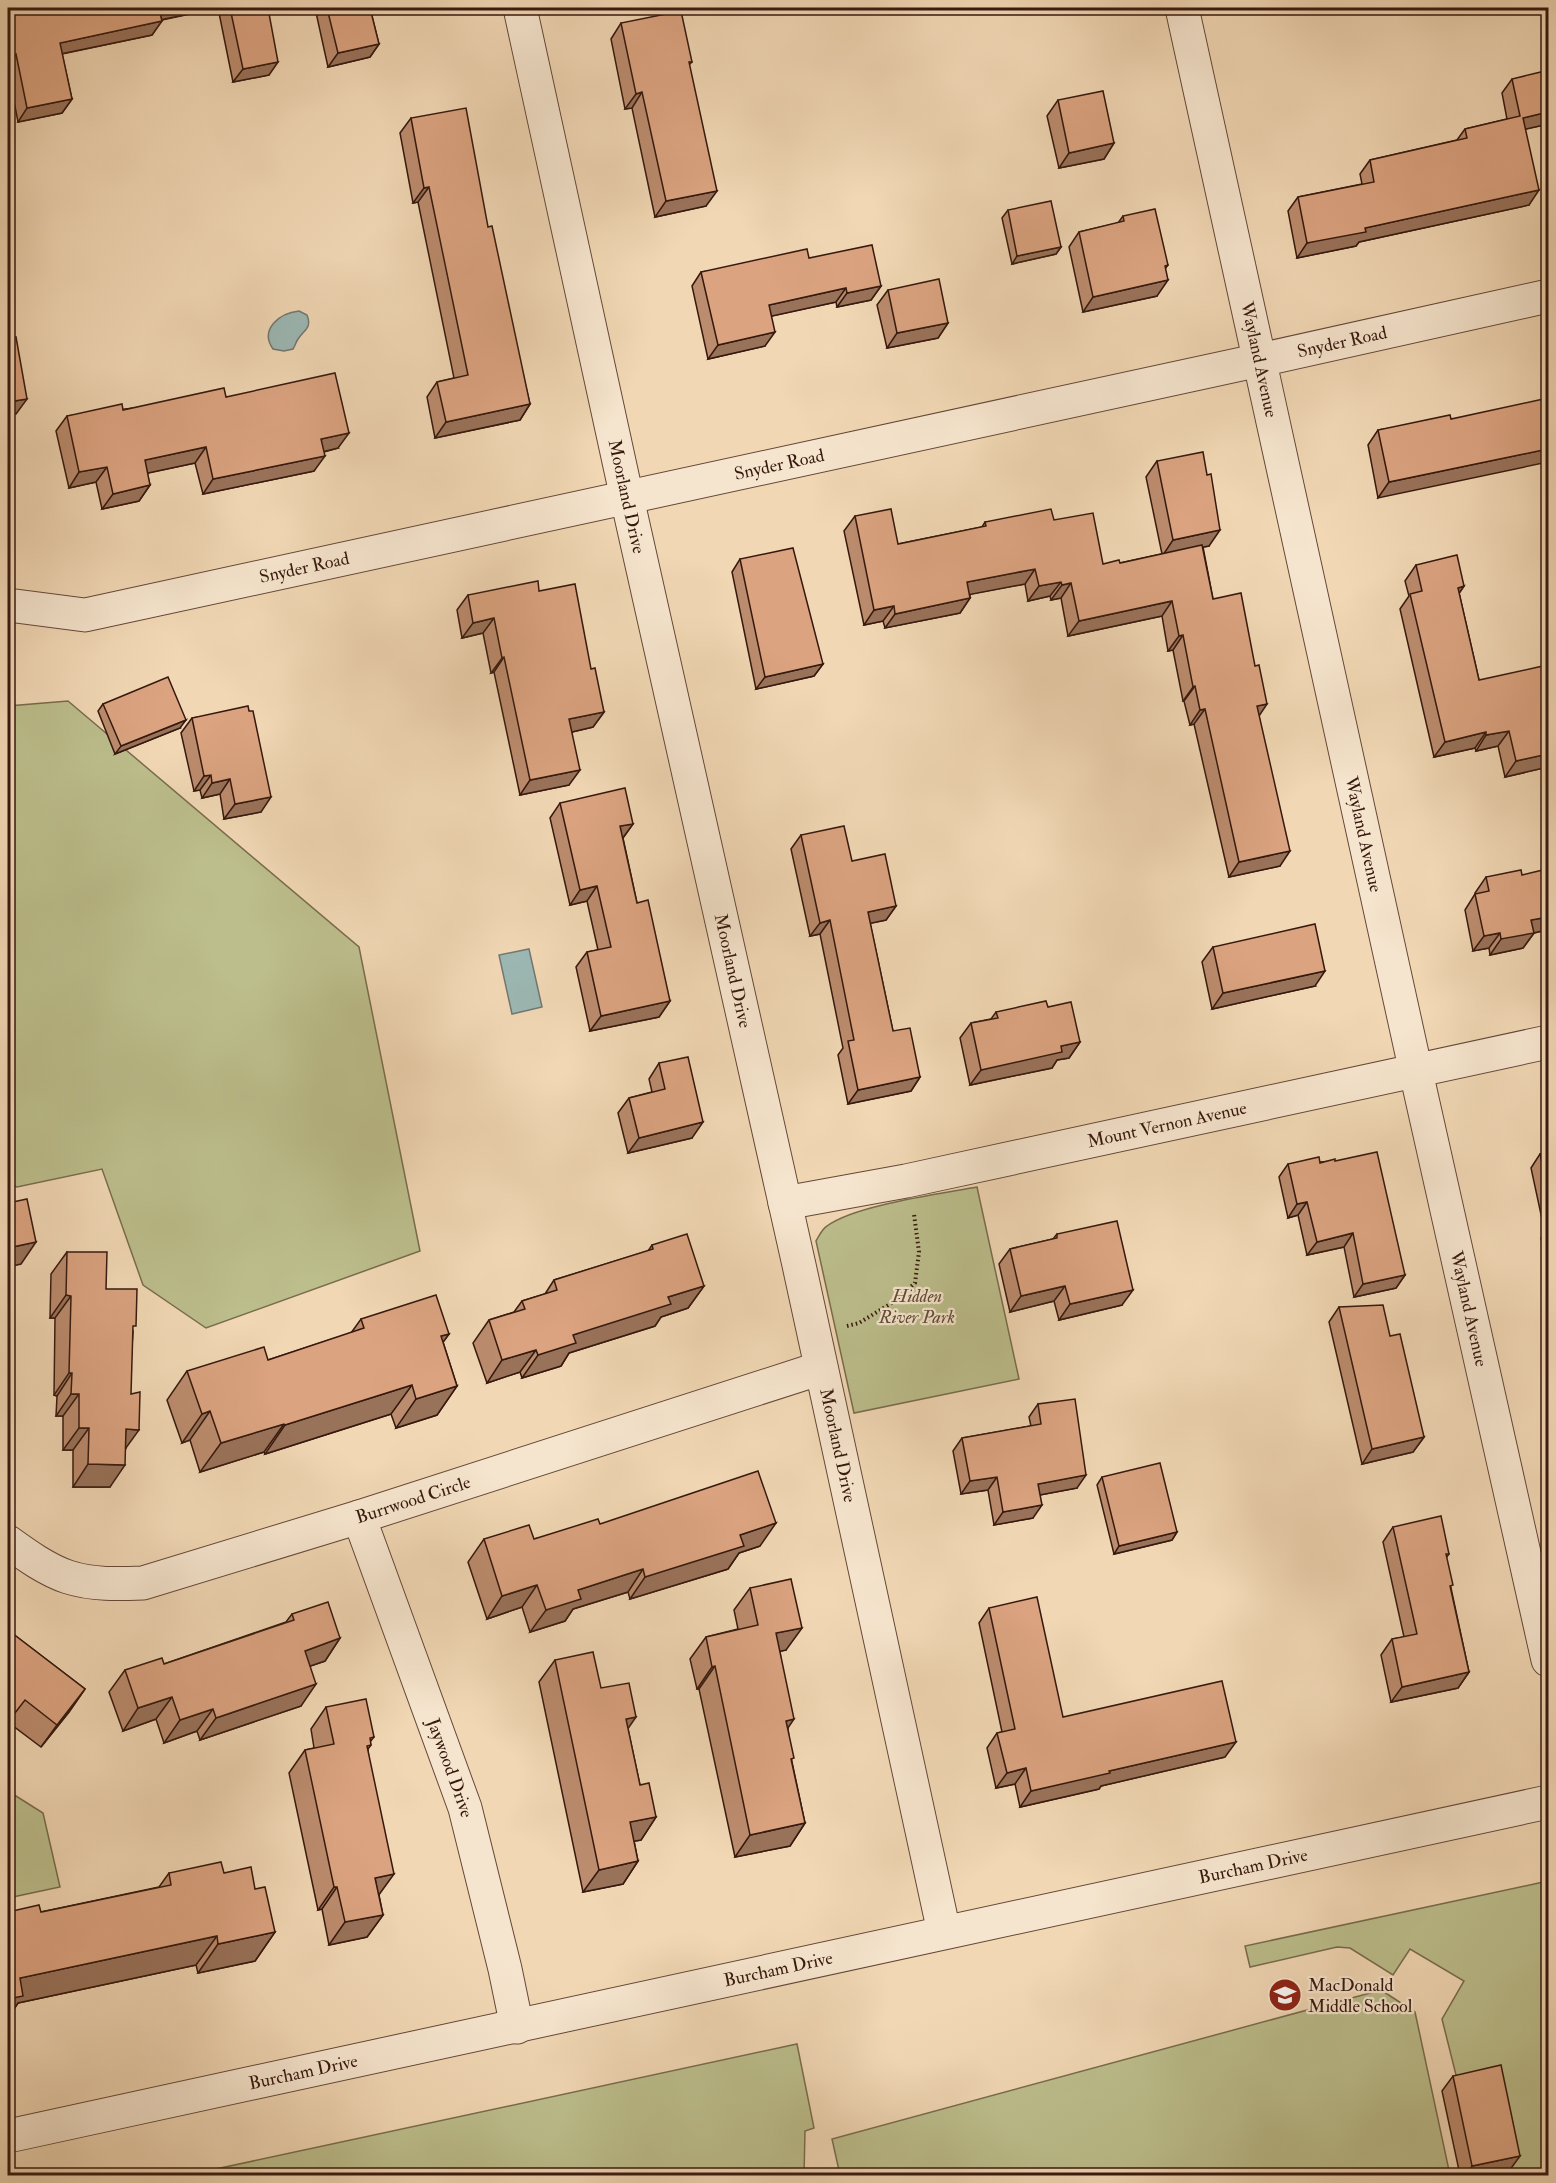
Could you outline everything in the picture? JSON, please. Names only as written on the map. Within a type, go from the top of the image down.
[{"type":"street","name":"Moorland Drive","points":[[520,8],[814,1332],[944,1932]]},
{"type":"street","name":"Wayland Avenue","points":[[1182,8],[1548,1660]]},
{"type":"street","name":"Snyder Road","points":[[8,605],[85,615],[1548,296]]},
{"type":"street","name":"Mount Vernon Avenue","points":[[785,1203],[906,1181],[1548,1042]]},
{"type":"street","name":"Burrwood Circle","points":[[8,1542],[33,1559],[68,1577],[108,1584],[143,1583],[821,1368]]},
{"type":"street","name":"Jaywood Drive","points":[[359,1516],[465,1808],[517,2027]]},
{"type":"street","name":"Burcham Drive","points":[[8,2136],[1548,1802]]},
{"type":"path","points":[[814,1332],[859,1323],[895,1301],[915,1283],[920,1252],[914,1212],[906,1181]]},
{"type":"green space","points":[[68,701],[359,947],[420,1251],[206,1328],[143,1285],[102,1169],[17,1187],[8,1183],[8,706]]},
{"type":"green space","name":"Hidden River Park","points":[[977,1187],[1019,1379],[854,1413],[816,1241],[827,1226],[857,1212],[899,1201]]},
{"type":"green space","points":[[8,1791],[43,1813],[60,1887],[8,1898]]},
{"type":"green space","points":[[1548,1881],[1548,2175],[1488,2175],[1509,2171],[1459,2087],[1442,2019],[1464,1981],[1410,1949],[1393,1975],[1350,1948],[1337,1947],[1250,1967],[1245,1946]]},
{"type":"green space","points":[[1381,1990],[1415,2012],[1450,2175],[840,2175],[832,2139]]},
{"type":"green space","points":[[797,2044],[814,2128],[805,2131],[804,2175],[188,2175]]},
{"type":"water","points":[[299,311],[307,315],[309,323],[293,349],[284,351],[273,349],[268,335],[274,323],[285,315]]},
{"type":"water","points":[[529,949],[542,1007],[512,1014],[499,955]]},
{"type":"building","points":[[8,8],[166,8],[159,9],[162,21],[60,43],[72,99],[27,108],[16,54],[8,56]]},
{"type":"building","points":[[230,8],[268,8],[278,62],[243,69]]},
{"type":"building","points":[[327,8],[370,8],[379,44],[338,53]]},
{"type":"building","points":[[681,11],[692,62],[689,62],[717,191],[666,201],[642,92],[636,94],[621,23]]},
{"type":"building","points":[[1545,71],[1548,84],[1548,112],[1523,118],[1539,190],[1365,228],[1366,232],[1307,243],[1298,197],[1374,182],[1370,160],[1467,138],[1465,129],[1520,116],[1512,79]]},
{"type":"building","points":[[1103,91],[1114,143],[1069,153],[1058,100]]},
{"type":"building","points":[[466,108],[488,227],[492,226],[530,404],[446,422],[437,382],[468,375],[429,187],[424,188],[411,118]]},
{"type":"building","points":[[1051,201],[1061,247],[1017,256],[1008,210]]},
{"type":"building","points":[[1155,209],[1168,265],[1165,266],[1168,280],[1093,297],[1079,232],[1124,221],[1123,216]]},
{"type":"building","points":[[872,245],[881,286],[847,293],[846,288],[769,305],[775,332],[718,345],[701,272],[807,249],[809,258]]},
{"type":"building","points":[[939,279],[948,323],[897,333],[888,290]]},
{"type":"building","points":[[16,337],[27,399],[8,402],[8,339]]},
{"type":"building","points":[[335,373],[349,433],[321,439],[325,456],[213,479],[206,447],[145,460],[150,485],[113,494],[107,467],[79,472],[67,416],[122,404],[123,410],[224,388],[226,397]]},
{"type":"building","points":[[1548,398],[1548,449],[1389,482],[1378,430],[1450,415],[1451,419]]},
{"type":"building","points":[[1203,452],[1207,475],[1211,474],[1220,530],[1173,540],[1157,461]]},
{"type":"building","points":[[891,509],[898,544],[986,526],[985,522],[1051,509],[1054,520],[1093,513],[1103,564],[1119,560],[1120,563],[1202,545],[1213,599],[1241,593],[1255,666],[1259,665],[1267,704],[1257,706],[1290,851],[1239,862],[1205,709],[1200,710],[1183,635],[1179,636],[1172,601],[1079,621],[1071,583],[1062,585],[1061,582],[1039,586],[1035,569],[967,582],[970,598],[895,614],[894,606],[874,610],[855,516]]},
{"type":"building","points":[[793,548],[823,664],[765,677],[740,559]]},
{"type":"building","points":[[1457,555],[1464,586],[1458,588],[1479,680],[1543,666],[1548,691],[1548,754],[1516,761],[1509,731],[1486,735],[1486,732],[1445,742],[1410,594],[1422,591],[1416,565]]},
{"type":"building","points":[[538,581],[539,591],[575,584],[591,669],[595,668],[604,712],[569,719],[580,770],[530,780],[494,618],[473,623],[468,595]]},
{"type":"building","points":[[168,677],[186,720],[121,746],[103,704]]},
{"type":"building","points":[[248,706],[249,711],[253,711],[271,797],[235,804],[230,779],[212,783],[211,775],[204,776],[192,718]]},
{"type":"building","points":[[625,788],[633,824],[620,826],[637,903],[648,900],[670,1001],[601,1016],[587,952],[611,947],[597,886],[580,890],[560,803]]},
{"type":"building","points":[[844,826],[852,861],[885,854],[896,906],[868,912],[893,1031],[910,1028],[920,1077],[858,1090],[848,1041],[854,1040],[830,920],[820,923],[801,835]]},
{"type":"building","points":[[1547,869],[1548,917],[1531,920],[1534,933],[1501,939],[1500,933],[1484,936],[1475,894],[1489,891],[1486,877],[1521,870],[1522,875]]},
{"type":"building","points":[[1315,924],[1325,971],[1223,993],[1213,947]]},
{"type":"building","points":[[1046,1001],[1048,1007],[1071,1002],[1080,1042],[1061,1046],[1062,1052],[981,1070],[971,1023],[998,1018],[996,1012]]},
{"type":"building","points":[[688,1057],[703,1122],[639,1138],[629,1098],[665,1089],[659,1063]]},
{"type":"building","points":[[1377,1152],[1405,1275],[1363,1284],[1353,1233],[1317,1242],[1307,1202],[1297,1204],[1288,1164],[1319,1157],[1320,1163],[1335,1159],[1335,1161]]},
{"type":"building","points":[[1548,1153],[1548,1192],[1540,1154]]},
{"type":"building","points":[[27,1199],[36,1242],[8,1248],[8,1203]]},
{"type":"building","points":[[1117,1221],[1133,1290],[1070,1304],[1065,1286],[1021,1296],[1010,1249],[1057,1238],[1057,1234]]},
{"type":"building","points":[[687,1234],[704,1286],[668,1297],[671,1304],[573,1335],[576,1343],[538,1355],[536,1350],[502,1360],[489,1320],[525,1309],[522,1301],[557,1290],[554,1280],[653,1249],[652,1245]]},
{"type":"building","points":[[67,1252],[107,1252],[106,1289],[137,1289],[136,1326],[133,1326],[131,1394],[140,1392],[139,1430],[126,1429],[125,1465],[88,1464],[89,1428],[79,1428],[79,1394],[71,1394],[72,1373],[69,1373],[71,1296],[66,1295]]},
{"type":"building","points":[[436,1295],[449,1334],[441,1336],[457,1386],[416,1399],[412,1385],[221,1443],[210,1411],[202,1414],[187,1371],[264,1347],[268,1360],[364,1328],[361,1319]]},
{"type":"building","points":[[1383,1305],[1390,1336],[1400,1334],[1424,1437],[1372,1449],[1339,1307]]},
{"type":"building","points":[[1075,1399],[1086,1475],[1038,1484],[1042,1505],[1003,1512],[997,1477],[970,1481],[962,1438],[1041,1424],[1038,1404]]},
{"type":"building","points":[[1160,1463],[1177,1532],[1119,1546],[1102,1477]]},
{"type":"building","points":[[758,1471],[776,1523],[740,1535],[744,1546],[645,1577],[643,1569],[578,1590],[581,1599],[546,1610],[537,1585],[502,1596],[484,1539],[529,1525],[534,1539],[598,1519],[600,1524]]},
{"type":"building","points":[[1441,1516],[1453,1585],[1450,1586],[1469,1672],[1402,1687],[1392,1639],[1417,1634],[1393,1527]]},
{"type":"building","points":[[791,1579],[802,1628],[776,1633],[794,1719],[786,1721],[794,1758],[791,1759],[805,1823],[750,1835],[715,1666],[712,1667],[706,1637],[758,1625],[750,1588]]},
{"type":"building","points":[[1037,1597],[1063,1717],[1222,1681],[1236,1742],[1031,1791],[1026,1768],[1007,1773],[997,1733],[1015,1729],[989,1608]]},
{"type":"building","points":[[328,1602],[340,1638],[305,1651],[316,1684],[216,1718],[213,1709],[180,1720],[172,1697],[138,1708],[125,1670],[162,1658],[164,1664],[294,1620],[292,1614]]},
{"type":"building","points":[[8,1630],[85,1689],[57,1725],[25,1700],[11,1718],[8,1715]]},
{"type":"building","points":[[593,1652],[601,1688],[629,1683],[636,1717],[626,1719],[640,1785],[649,1783],[656,1817],[630,1822],[638,1861],[599,1870],[555,1660]]},
{"type":"building","points":[[366,1699],[374,1737],[370,1738],[371,1745],[367,1746],[394,1874],[375,1878],[383,1915],[345,1922],[337,1887],[334,1887],[305,1750],[334,1744],[326,1707]]},
{"type":"building","points":[[221,1862],[224,1873],[251,1867],[255,1889],[265,1887],[275,1932],[218,1944],[217,1936],[20,1978],[23,1996],[8,1999],[8,1912],[39,1905],[41,1912],[171,1885],[169,1873]]},
{"type":"building","points":[[1501,2065],[1520,2156],[1472,2166],[1453,2076]]},
{"type":"place","name":"MacDonald Middle School","points":[[1285,1995]]}]
